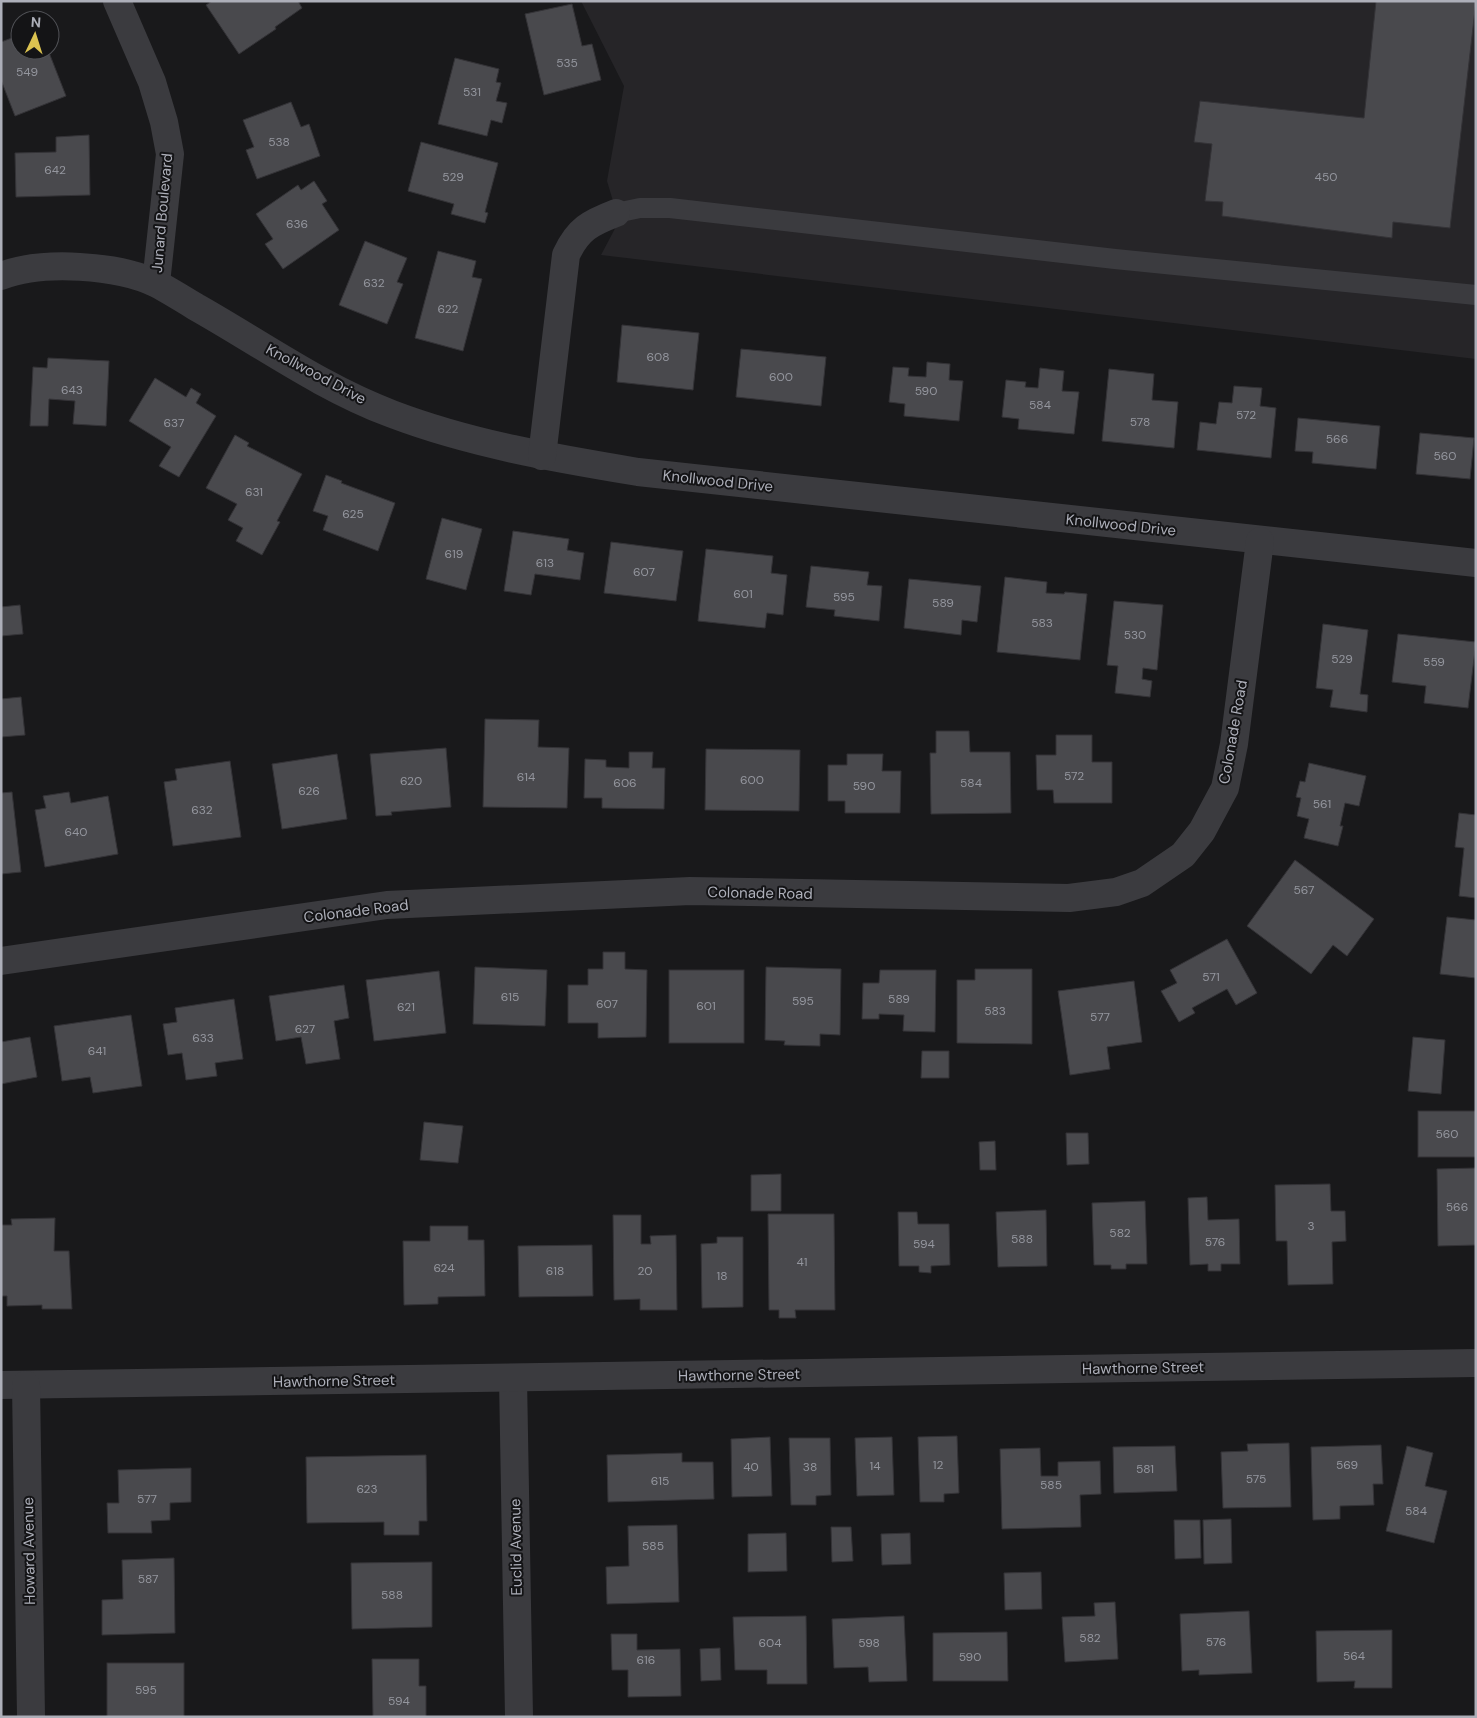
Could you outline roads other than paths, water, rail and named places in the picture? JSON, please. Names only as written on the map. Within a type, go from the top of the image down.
[{"type":"street","name":"Junard Boulevard","points":[[117,1],[152,82],[164,122],[170,154],[156,283]]},
{"type":"street","points":[[542,456],[566,255],[573,239],[583,230],[596,220],[616,213]]},
{"type":"street","name":"Knollwood Drive","points":[[1,276],[49,267],[82,267],[120,272],[156,283],[332,387],[391,413],[460,436],[542,456],[638,472],[1476,563]]},
{"type":"street","name":"Colonade Road","points":[[1,961],[387,905],[690,891],[1069,898],[1116,892],[1142,883],[1183,856],[1202,831],[1225,788],[1234,744],[1260,541]]},
{"type":"street","name":"Hawthorne Street","points":[[14,1385],[1476,1363]]},
{"type":"street","name":"Euclid Avenue","points":[[514,1378],[519,1717]]},
{"type":"street","name":"Howard Avenue","points":[[14,1385],[31,1717]]},
{"type":"lane","points":[[616,213],[640,208],[670,208],[1115,259],[1476,295]]}]
